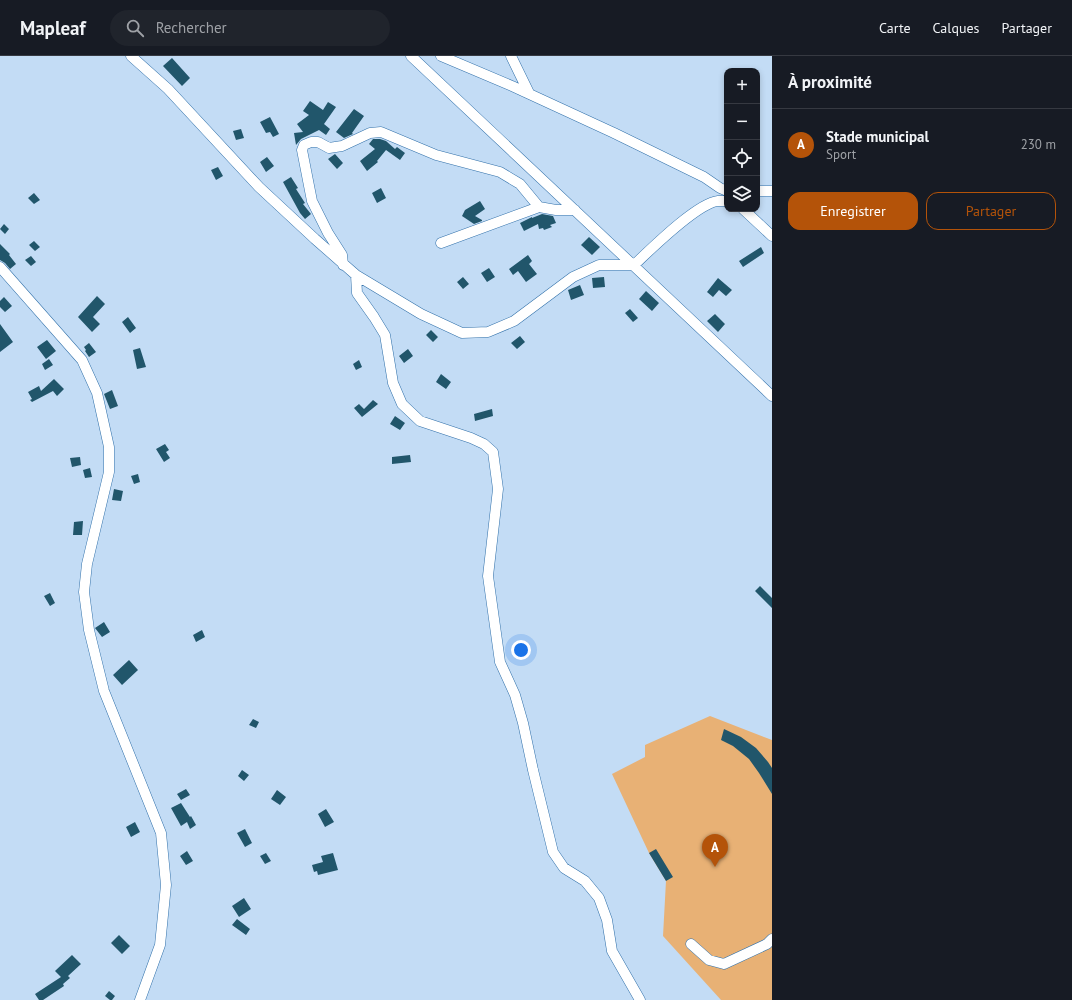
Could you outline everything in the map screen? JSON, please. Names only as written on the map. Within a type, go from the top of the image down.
[{"type":"street","points":[[131,56],[168,89],[259,187],[343,265],[356,275],[421,314],[462,333],[488,332],[514,321],[573,277],[599,265],[634,265],[658,242],[700,210],[717,201],[724,201]]},
{"type":"street","points":[[412,56],[772,396]]},
{"type":"street","points":[[441,56],[529,93],[704,177],[724,190]]},
{"type":"street","points":[[511,56],[529,93]]},
{"type":"street","points":[[343,265],[342,255],[328,233],[312,201],[302,150],[304,145],[311,142],[318,142],[329,148],[342,146],[370,133],[381,132],[436,155],[500,172],[520,184],[539,207]]},
{"type":"street","points":[[760,192],[772,191]]},
{"type":"street","points":[[441,243],[539,207],[556,210],[574,210]]},
{"type":"street","points":[[746,212],[772,236]]},
{"type":"street","points":[[0,267],[82,360],[97,393],[109,447],[109,472],[87,564],[84,592],[89,630],[104,691],[161,833],[166,885],[160,945],[140,1000]]},
{"type":"street","points":[[356,275],[357,293],[385,336],[393,382],[402,404],[420,422],[471,438],[484,444],[493,452],[498,490],[488,576],[500,662],[515,695],[523,723],[553,852],[564,868],[585,881],[599,898],[607,920],[612,951],[640,1000]]},
{"type":"street","points":[[692,944],[709,960],[724,964],[767,944],[772,939]]},
{"type":"shaded area","points":[[710,716],[772,740],[772,1000],[721,1000],[663,936],[666,881],[649,853],[612,774],[645,757],[645,745]]},
{"type":"building","points":[[172,58],[190,78],[182,86],[163,66]]},
{"type":"building","points":[[310,101],[323,110],[328,102],[336,107],[324,124],[330,129],[326,135],[319,130],[301,139],[296,145],[294,133],[303,132],[297,124],[309,115],[303,111]]},
{"type":"building","points":[[354,109],[364,116],[352,133],[353,134],[344,138],[336,132]]},
{"type":"building","points":[[270,117],[279,134],[273,137],[270,132],[266,133],[260,122]]},
{"type":"building","points":[[241,129],[244,138],[236,140],[233,131]]},
{"type":"building","points":[[373,139],[386,141],[395,149],[397,147],[405,153],[400,160],[386,150],[377,161],[378,162],[367,171],[360,161],[375,149],[369,144]]},
{"type":"building","points":[[335,154],[343,163],[337,169],[328,159]]},
{"type":"building","points":[[267,157],[274,166],[266,172],[260,162]]},
{"type":"building","points":[[218,167],[223,176],[216,180],[211,170]]},
{"type":"building","points":[[291,177],[298,188],[296,189],[305,203],[303,204],[311,214],[305,219],[300,213],[283,182]]},
{"type":"building","points":[[381,188],[386,198],[377,203],[372,193]]},
{"type":"building","points":[[34,193],[40,200],[34,204],[28,198]]},
{"type":"building","points":[[480,201],[485,209],[475,216],[482,221],[474,224],[462,216],[465,210]]},
{"type":"building","points":[[542,214],[553,216],[556,223],[550,225],[552,227],[544,230],[543,228],[539,229],[538,224],[524,231],[520,223]]},
{"type":"building","points":[[4,224],[9,229],[5,234],[0,229]]},
{"type":"building","points":[[589,237],[600,247],[592,255],[581,245]]},
{"type":"building","points":[[34,241],[40,247],[35,251],[29,245]]},
{"type":"building","points":[[0,244],[10,254],[9,255],[16,264],[10,269],[0,260]]},
{"type":"building","points":[[761,247],[764,253],[743,267],[739,261]]},
{"type":"building","points":[[528,255],[532,261],[529,264],[537,274],[526,282],[518,271],[513,275],[509,269]]},
{"type":"building","points":[[31,256],[36,262],[31,266],[25,260]]},
{"type":"building","points":[[489,268],[495,277],[487,282],[481,273]]},
{"type":"building","points":[[463,277],[469,284],[463,289],[457,282]]},
{"type":"building","points":[[604,277],[605,287],[593,288],[592,278]]},
{"type":"building","points":[[718,278],[732,290],[726,296],[719,290],[713,297],[707,292]]},
{"type":"building","points":[[580,285],[584,295],[571,300],[568,290]]},
{"type":"building","points":[[646,291],[659,303],[652,311],[639,299]]},
{"type":"building","points":[[97,296],[105,304],[93,317],[100,324],[92,332],[78,317]]},
{"type":"building","points":[[4,297],[12,306],[5,312],[0,307],[0,301]]},
{"type":"building","points":[[630,309],[638,318],[633,322],[625,313]]},
{"type":"building","points":[[715,314],[725,324],[718,332],[707,321]]},
{"type":"building","points":[[128,317],[136,328],[130,333],[122,322]]},
{"type":"building","points":[[0,324],[13,342],[0,352]]},
{"type":"building","points":[[431,330],[438,337],[433,342],[426,335]]},
{"type":"building","points":[[520,336],[525,342],[517,349],[511,343]]},
{"type":"building","points":[[47,340],[56,351],[46,359],[37,347]]},
{"type":"building","points":[[89,343],[96,352],[89,357],[84,347]]},
{"type":"building","points":[[140,348],[146,367],[137,369],[133,350]]},
{"type":"building","points":[[408,349],[413,356],[404,363],[399,356]]},
{"type":"building","points":[[49,359],[53,365],[45,370],[42,364]]},
{"type":"building","points":[[359,360],[362,367],[356,370],[353,364]]},
{"type":"building","points":[[441,374],[451,382],[446,389],[436,382]]},
{"type":"building","points":[[54,379],[64,389],[57,396],[53,391],[32,402],[30,400],[32,399],[28,392],[39,386],[41,391]]},
{"type":"building","points":[[112,390],[118,406],[110,409],[104,394]]},
{"type":"building","points":[[373,400],[378,404],[362,417],[354,408],[359,404],[364,409]]},
{"type":"building","points":[[492,409],[493,416],[475,421],[474,414]]},
{"type":"building","points":[[395,416],[405,423],[400,430],[390,424]]},
{"type":"building","points":[[165,444],[169,450],[166,452],[170,458],[164,462],[156,449]]},
{"type":"building","points":[[410,455],[411,462],[392,464],[392,457]]},
{"type":"building","points":[[80,457],[81,465],[72,467],[70,458]]},
{"type":"building","points":[[90,468],[92,477],[85,478],[83,470]]},
{"type":"building","points":[[138,474],[140,482],[134,484],[131,476]]},
{"type":"building","points":[[114,489],[123,491],[121,501],[112,500]]},
{"type":"building","points":[[83,521],[82,535],[73,535],[74,522]]},
{"type":"building","points":[[760,586],[772,598],[772,608],[755,591]]},
{"type":"building","points":[[50,593],[55,603],[50,606],[44,596]]},
{"type":"building","points":[[104,622],[110,632],[102,637],[95,628]]},
{"type":"building","points":[[202,630],[205,637],[196,642],[193,635]]},
{"type":"building","points":[[129,660],[138,670],[122,685],[113,675]]},
{"type":"building","points":[[253,719],[259,722],[256,728],[249,725]]},
{"type":"building","points":[[724,729],[741,737],[756,748],[768,762],[772,768],[772,794],[749,759],[733,746],[721,740]]},
{"type":"building","points":[[242,770],[249,775],[244,781],[238,776]]},
{"type":"building","points":[[186,789],[190,795],[181,800],[177,794]]},
{"type":"building","points":[[277,790],[286,797],[280,805],[271,799]]},
{"type":"building","points":[[181,803],[196,825],[190,829],[187,822],[181,826],[171,808]]},
{"type":"building","points":[[326,809],[334,822],[325,827],[318,814]]},
{"type":"building","points":[[135,822],[140,832],[131,837],[126,827]]},
{"type":"building","points":[[245,829],[252,843],[245,847],[237,833]]},
{"type":"building","points":[[656,849],[673,877],[666,881],[649,853]]},
{"type":"building","points":[[187,851],[193,861],[186,865],[180,856]]},
{"type":"building","points":[[266,853],[271,861],[265,864],[260,856]]},
{"type":"building","points":[[333,853],[338,870],[318,875],[317,871],[314,872],[312,865],[323,862],[321,856]]},
{"type":"building","points":[[244,898],[251,909],[239,917],[232,906]]},
{"type":"building","points":[[237,919],[250,929],[246,935],[232,925]]},
{"type":"building","points":[[119,935],[130,946],[122,954],[111,943]]},
{"type":"building","points":[[72,955],[81,964],[68,976],[70,978],[63,984],[64,986],[43,1000],[39,1000],[35,994],[61,977],[55,971]]},
{"type":"building","points":[[109,991],[115,996],[112,1000],[105,996]]},
{"type":"place","name":"Stade municipal","points":[[715,867]]}]
